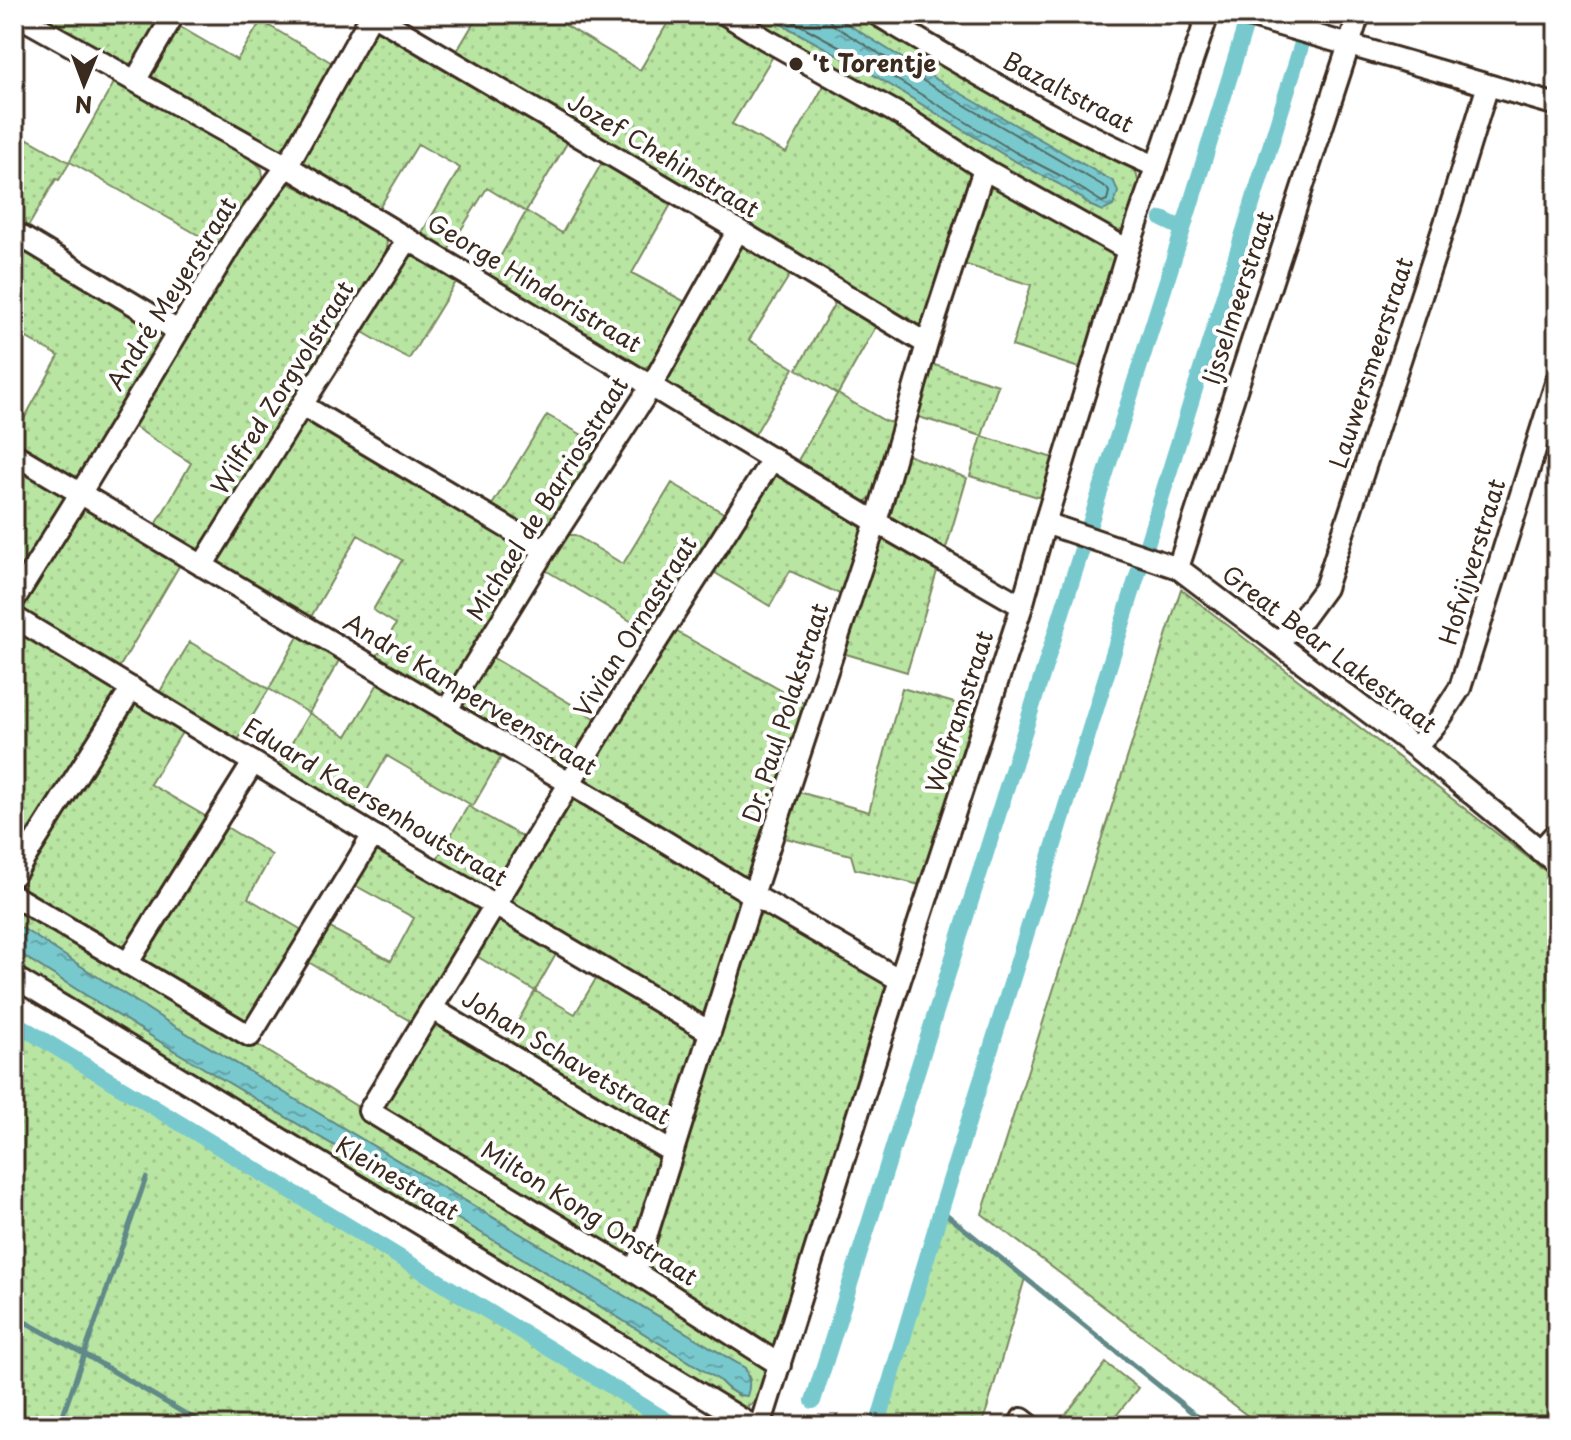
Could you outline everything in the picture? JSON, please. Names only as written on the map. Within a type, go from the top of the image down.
[{"type":"street","name":"George Hindoristraat","points":[[15,14],[287,166],[876,522],[1022,606]]},
{"type":"street","points":[[135,81],[174,14]]},
{"type":"street","name":"André Meyerstraat","points":[[14,600],[239,231],[287,166],[372,14]]},
{"type":"street","name":"Jozef Chehinstraat","points":[[372,14],[927,344]]},
{"type":"street","points":[[725,14],[904,117],[984,169],[1128,250]]},
{"type":"street","name":"Bazaltstraat","points":[[876,14],[1027,103],[1155,166]]},
{"type":"street","points":[[1242,14],[1557,105]]},
{"type":"street","name":"Ijsselmeerstraat","points":[[1178,568],[1340,41],[1359,14]]},
{"type":"street","name":"Wolframstraat","points":[[760,1426],[900,980],[1051,525],[1128,250],[1206,15]]},
{"type":"street","name":"Lauwersmeerstraat","points":[[1278,642],[1303,618],[1325,588],[1488,85]]},
{"type":"street","name":"Dr. Paul Polakstraat","points":[[635,1272],[753,895],[876,522],[927,344],[984,169]]},
{"type":"street","name":"Michael de Barriosstraat","points":[[446,711],[652,385],[738,230]]},
{"type":"street","points":[[14,232],[178,331]]},
{"type":"street","name":"Wilfred Zorgvolstraat","points":[[202,566],[408,239]]},
{"type":"street","name":"Hofvijverstraat","points":[[1416,748],[1460,688],[1557,380]]},
{"type":"street","points":[[302,405],[545,550]]},
{"type":"street","name":"André Kamperveenstraat","points":[[14,454],[900,980]]},
{"type":"street","name":"Vivian Ornastraat","points":[[369,1111],[653,647],[773,458]]},
{"type":"street","name":"Great Bear Lakestraat","points":[[1051,525],[1178,568],[1416,748],[1557,864]]},
{"type":"street","name":"Eduard Kaersenhoutstraat","points":[[14,617],[373,835],[710,1032]]},
{"type":"street","points":[[14,875],[132,688]]},
{"type":"street","points":[[127,964],[253,763]]},
{"type":"street","points":[[1540,851],[1557,832]]},
{"type":"street","points":[[14,896],[250,1036],[373,835]]},
{"type":"street","name":"Kleinestraat","points":[[14,977],[753,1426]]},
{"type":"street","name":"Johan Schavetstraat","points":[[433,1009],[672,1152]]},
{"type":"street","name":"Milton Kong Onstraat","points":[[369,1111],[635,1272],[780,1365]]},
{"type":"green space","points":[[40,14],[161,14],[135,60],[122,65],[35,23]]},
{"type":"green space","points":[[479,14],[547,14],[640,70],[673,14],[712,14],[776,51],[732,124],[786,153],[826,82],[874,107],[977,175],[922,328],[914,331],[454,56]]},
{"type":"green space","points":[[740,14],[763,14],[864,69],[1103,211],[929,75],[831,14],[865,14],[1130,167],[1136,172],[1139,185],[1124,228],[1113,233]]},
{"type":"green space","points":[[170,21],[237,60],[261,21],[334,64],[288,143],[271,152],[145,84]]},
{"type":"green space","points":[[381,27],[572,135],[526,211],[562,233],[604,159],[674,199],[632,273],[689,304],[653,363],[635,369],[485,283],[526,212],[487,188],[444,257],[417,241],[460,168],[418,144],[375,215],[305,175],[295,152],[371,29]]},
{"type":"green space","points":[[115,81],[248,155],[262,169],[259,187],[221,248],[70,162],[59,180],[56,179],[25,232],[14,225],[14,131],[69,162]]},
{"type":"green space","points":[[280,184],[301,189],[382,236],[387,242],[384,259],[203,551],[194,553],[153,530],[191,463],[130,424]]},
{"type":"green space","points":[[1000,186],[1116,255],[1082,369],[1012,346],[1031,285],[960,263],[986,190]]},
{"type":"green space","points":[[14,242],[168,335],[80,477],[72,479],[14,444],[14,437],[59,356],[14,331]]},
{"type":"green space","points":[[747,246],[793,270],[749,340],[794,368],[751,441],[662,384],[739,248]]},
{"type":"green space","points":[[404,254],[413,256],[456,282],[409,359],[354,327]]},
{"type":"green space","points":[[839,296],[879,321],[838,394],[895,424],[874,492],[867,500],[857,504],[794,467],[837,394],[797,369]]},
{"type":"green space","points":[[928,363],[998,385],[982,436],[912,415]]},
{"type":"green space","points":[[547,415],[600,445],[550,529],[527,531],[489,510]]},
{"type":"green space","points":[[309,417],[531,549],[533,557],[446,695],[439,696],[374,661],[396,624],[373,610],[402,560],[358,535],[308,622],[218,566],[216,558],[302,419]]},
{"type":"green space","points":[[982,436],[1053,458],[1041,498],[970,476]]},
{"type":"green space","points":[[900,452],[967,478],[942,554],[884,522]]},
{"type":"green space","points":[[14,461],[69,498],[14,591]]},
{"type":"green space","points":[[771,472],[781,475],[864,528],[842,595],[790,571],[770,606],[707,568]]},
{"type":"green space","points":[[672,483],[727,515],[654,635],[542,568],[561,535],[575,535],[623,564]]},
{"type":"green space","points":[[88,507],[182,561],[116,673],[21,610],[21,601],[81,509]]},
{"type":"green space","points":[[880,536],[938,568],[907,672],[836,651]]},
{"type":"green space","points":[[1181,589],[1557,880],[1557,1426],[1261,1426],[982,1214]]},
{"type":"green space","points":[[670,628],[805,704],[756,870],[747,876],[736,876],[582,779]]},
{"type":"green space","points":[[14,629],[20,629],[115,687],[116,694],[31,838],[14,829]]},
{"type":"green space","points":[[300,633],[341,657],[309,713],[269,689]]},
{"type":"green space","points":[[190,642],[269,689],[235,745],[156,698]]},
{"type":"green space","points":[[490,656],[600,721],[569,767],[562,768],[463,713],[462,703]]},
{"type":"green space","points":[[380,680],[504,752],[473,806],[387,756],[354,813],[276,770],[309,713],[347,736]]},
{"type":"green space","points":[[902,688],[975,709],[920,885],[855,869],[851,855],[778,836],[792,790],[869,812]]},
{"type":"green space","points":[[134,699],[186,726],[150,784],[212,820],[127,952],[18,891],[17,881]]},
{"type":"green space","points":[[569,791],[736,891],[743,902],[706,1013],[698,1015],[506,904]]},
{"type":"green space","points":[[468,806],[528,840],[498,889],[490,891],[435,862]]},
{"type":"green space","points":[[220,823],[272,855],[248,898],[307,933],[248,1024],[140,964],[140,953]]},
{"type":"green space","points":[[376,843],[485,910],[417,1025],[303,959],[323,924],[391,961],[414,918],[349,882]]},
{"type":"green space","points":[[14,900],[248,1039],[769,1361],[758,1397],[740,1409],[14,970],[14,950],[175,1051],[490,1238],[719,1380],[739,1396],[750,1380],[745,1368],[163,1019],[14,923]]},
{"type":"green space","points":[[765,914],[887,983],[887,996],[776,1351],[641,1271],[755,917]]},
{"type":"green space","points":[[500,919],[558,951],[535,991],[473,954],[492,922]]},
{"type":"green space","points":[[600,972],[699,1036],[668,1135],[660,1137],[504,1046],[535,991],[575,1014]]},
{"type":"green space","points":[[444,1021],[661,1150],[664,1166],[632,1261],[389,1119],[381,1104],[428,1026]]},
{"type":"green space","points":[[14,1022],[676,1426],[14,1426]]},
{"type":"green space","points":[[941,1210],[1025,1278],[982,1426],[877,1426]]},
{"type":"green space","points":[[1106,1363],[1138,1388],[1108,1426],[1057,1426]]},
{"type":"water","points":[[763,14],[831,14],[929,75],[1114,182],[1118,192],[1113,206],[1103,211],[1091,206],[864,69]]},
{"type":"water","points":[[14,923],[163,1019],[745,1368],[749,1382],[747,1396],[731,1391],[719,1380],[490,1238],[175,1051],[14,950]]},
{"type":"waterway","points":[[813,1401],[1249,14]]},
{"type":"waterway","points":[[877,1426],[1311,14]]},
{"type":"waterway","points":[[1162,219],[1183,229]]},
{"type":"waterway","points":[[14,1022],[676,1426]]},
{"type":"waterway","points":[[59,1426],[146,1178]]},
{"type":"waterway","points":[[941,1210],[1209,1426]]},
{"type":"waterway","points":[[14,1316],[206,1426]]},
{"type":"place","name":"'t Torentje","points":[[796,64]]}]
